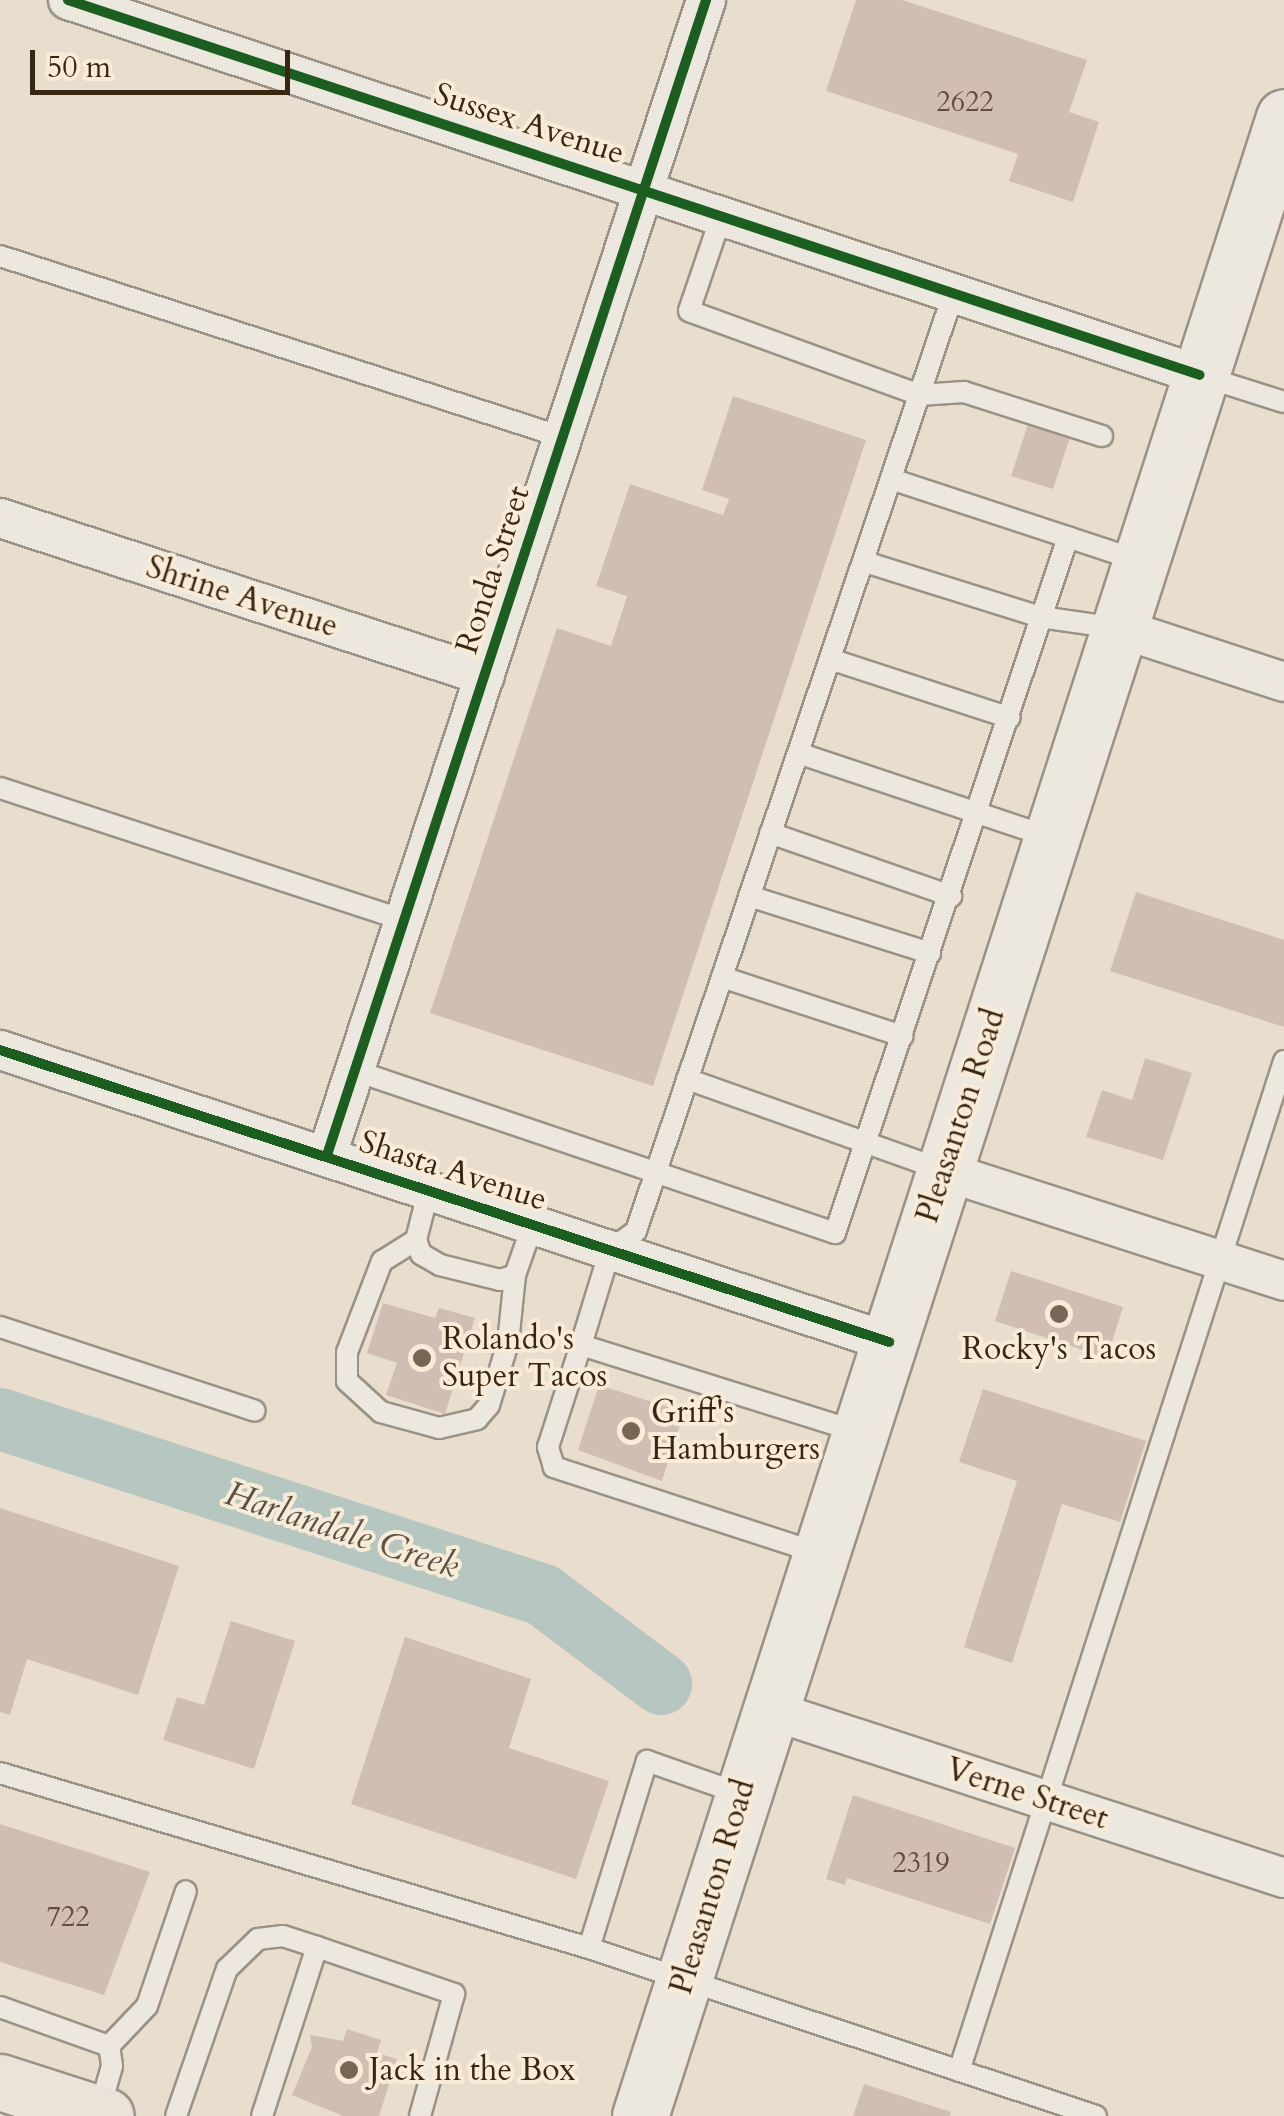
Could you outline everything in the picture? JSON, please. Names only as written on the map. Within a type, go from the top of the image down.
[{"type":"main road","name":"Pleasanton Road","points":[[640,2116],[1284,116]]},
{"type":"main road","points":[[0,2082],[102,2115]]},
{"type":"street","name":"Sussex Avenue","points":[[68,0],[1200,375]]},
{"type":"street","name":"Ronda Street","points":[[327,1155],[706,0]]},
{"type":"street","name":"Shrine Avenue","points":[[0,518],[485,676]]},
{"type":"street","points":[[1119,628],[1284,682]]},
{"type":"street","name":"Shasta Avenue","points":[[0,1050],[889,1342]]},
{"type":"street","points":[[944,1171],[1284,1281]]},
{"type":"street","name":"Verne Street","points":[[770,1710],[1284,1878]]},
{"type":"lane","points":[[722,214],[689,311],[920,394],[964,392],[1102,436]]},
{"type":"lane","points":[[0,256],[562,437]]},
{"type":"lane","points":[[820,1554],[554,1467],[548,1446],[610,1250],[636,1231],[954,292]]},
{"type":"lane","points":[[1200,375],[1284,402]]},
{"type":"lane","points":[[891,479],[1141,561]]},
{"type":"lane","points":[[354,1070],[835,1233],[951,896],[1068,537]]},
{"type":"lane","points":[[865,562],[1040,617],[1119,628]]},
{"type":"lane","points":[[830,659],[1010,718]]},
{"type":"lane","points":[[798,753],[1051,837]]},
{"type":"lane","points":[[0,788],[404,920]]},
{"type":"lane","points":[[770,833],[951,896]]},
{"type":"lane","points":[[749,896],[930,954]]},
{"type":"lane","points":[[722,976],[903,1036]]},
{"type":"lane","points":[[958,2072],[1284,1061]]},
{"type":"lane","points":[[688,1079],[869,1140],[944,1171]]},
{"type":"lane","points":[[429,1189],[416,1240],[421,1254],[440,1265],[500,1280],[515,1275]]},
{"type":"lane","points":[[416,1240],[382,1261],[347,1352],[347,1381],[380,1412],[439,1428],[477,1419],[490,1404],[508,1343],[515,1275],[533,1224]]},
{"type":"lane","points":[[0,1327],[256,1411]]},
{"type":"lane","points":[[581,1345],[860,1433]]},
{"type":"lane","points":[[589,1948],[647,1761],[741,1794]]},
{"type":"lane","points":[[0,1773],[589,1948],[1096,2116]]},
{"type":"lane","points":[[108,2046],[148,2006],[186,1891]]},
{"type":"lane","points":[[176,2116],[227,1969],[258,1939],[283,1936],[454,1994],[420,2116]]},
{"type":"lane","points":[[262,2116],[317,1947]]},
{"type":"lane","points":[[0,2007],[108,2046]]},
{"type":"lane","points":[[102,2115],[112,2066],[108,2046]]},
{"type":"building","points":[[856,0],[902,0],[1087,60],[1069,112],[1099,122],[1073,202],[1009,181],[1018,154],[826,91]]},
{"type":"building","points":[[733,396],[866,440],[653,1086],[430,1013],[557,628],[611,646],[627,596],[596,586],[630,484],[723,515],[729,499],[702,490]]},
{"type":"building","points":[[1029,421],[1071,434],[1053,489],[1011,476]]},
{"type":"building","points":[[1136,892],[1284,940],[1284,1027],[1110,971]]},
{"type":"building","points":[[1145,1058],[1192,1073],[1163,1160],[1086,1137],[1102,1090],[1132,1100]]},
{"type":"building","name":"Rocky's Tacos","points":[[1011,1271],[1123,1307],[1107,1358],[995,1321]]},
{"type":"building","name":"Rolando's Super Tacos","points":[[383,1303],[435,1318],[439,1308],[475,1318],[445,1414],[386,1395],[397,1363],[367,1353]]},
{"type":"building","name":"Griff's Hamburgers","points":[[599,1385],[684,1412],[662,1481],[578,1450]]},
{"type":"building","points":[[983,1389],[1146,1441],[1120,1522],[1062,1504],[1012,1663],[964,1647],[1017,1481],[959,1462]]},
{"type":"building","points":[[0,1508],[179,1566],[138,1695],[27,1659],[10,1715],[0,1712]]},
{"type":"building","points":[[231,1621],[295,1641],[254,1769],[163,1740],[177,1697],[204,1705]]},
{"type":"building","points":[[405,1637],[531,1679],[509,1748],[609,1781],[576,1879],[351,1804]]},
{"type":"building","points":[[853,1795],[1015,1848],[990,1924],[847,1878],[845,1885],[826,1879]]},
{"type":"building","points":[[0,1824],[150,1872],[104,1995],[0,1962]]},
{"type":"building","name":"Jack in the Box","points":[[347,2029],[381,2040],[377,2053],[397,2059],[379,2116],[343,2116],[292,2095],[312,2047],[310,2035],[343,2041]]},
{"type":"building","points":[[864,2084],[951,2112],[949,2116],[853,2116]]},
{"type":"waterway","name":"Harlandale Creek","points":[[0,1419],[543,1595],[661,1684]]},
{"type":"cycle path","points":[[68,0],[1200,375]]},
{"type":"cycle path","points":[[327,1155],[706,0]]},
{"type":"cycle path","points":[[0,1050],[889,1342]]},
{"type":"place","name":"Rocky's Tacos","points":[[1059,1314]]},
{"type":"place","name":"Rolando's Super Tacos","points":[[422,1358]]},
{"type":"place","name":"Griff's Hamburgers","points":[[631,1431]]},
{"type":"place","name":"Jack in the Box","points":[[349,2070]]}]
